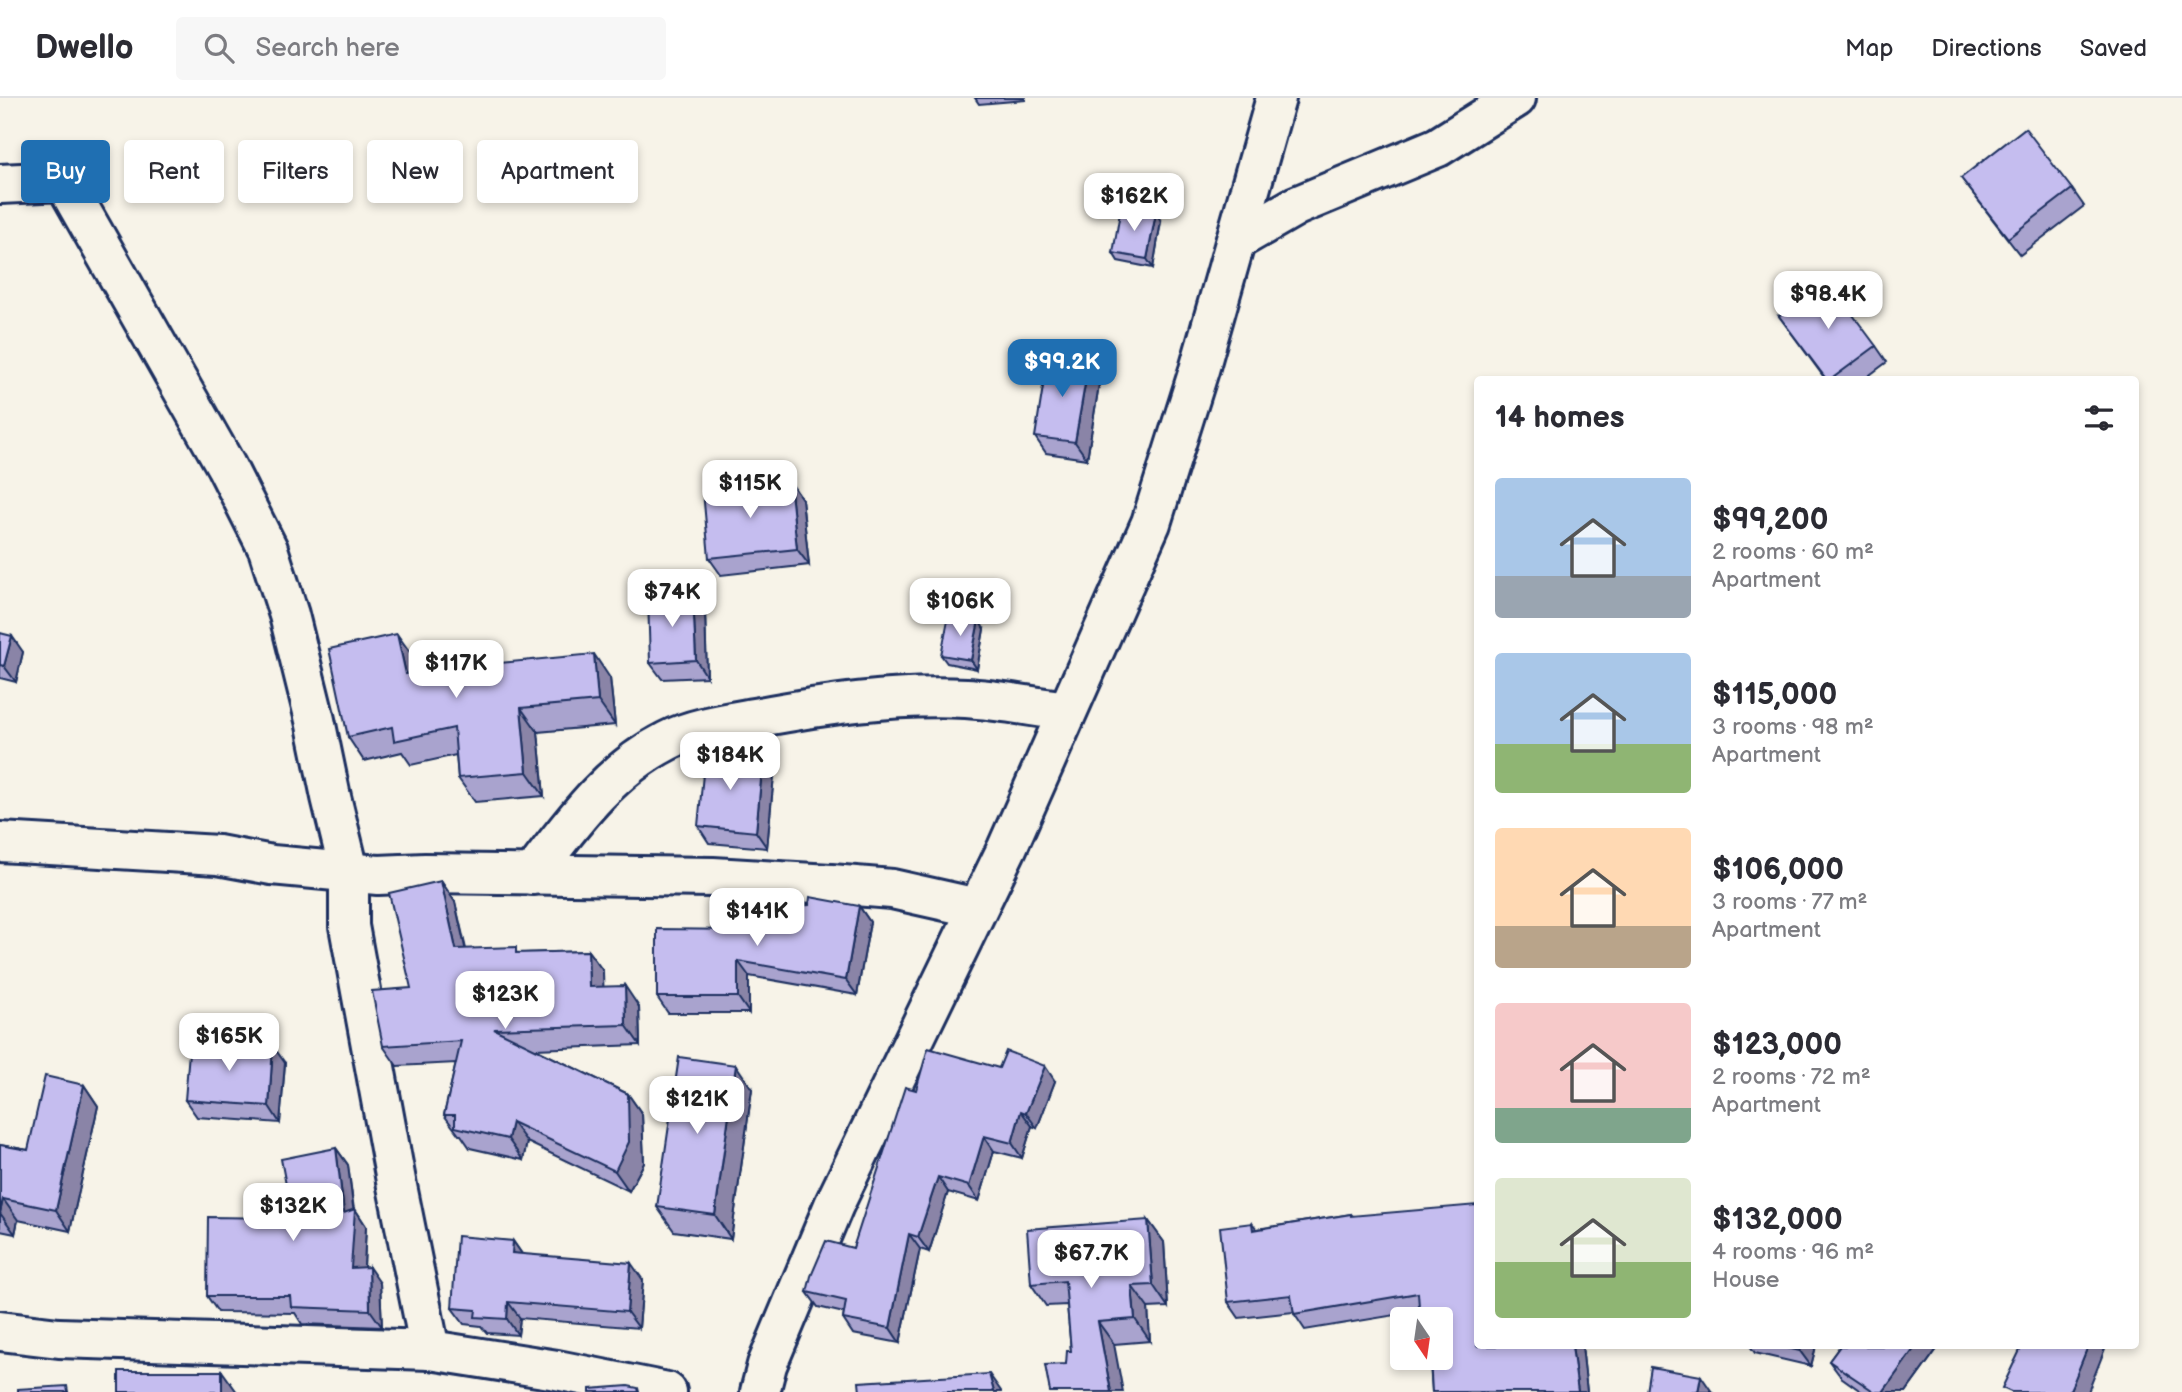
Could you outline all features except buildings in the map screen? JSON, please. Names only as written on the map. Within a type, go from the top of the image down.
[{"type":"street","points":[[760,1392],[767,1365],[834,1205],[1012,836],[1151,523],[1237,240],[1276,98]]},
{"type":"street","points":[[1237,240],[1296,206],[1438,147],[1516,98]]},
{"type":"street","points":[[0,184],[64,181],[226,466],[268,549],[289,615],[349,871],[349,926],[430,1350]]},
{"type":"street","points":[[532,875],[584,806],[628,767],[668,740],[714,727],[787,712],[897,698],[967,698],[1067,711]]},
{"type":"street","points":[[0,842],[218,855],[272,865],[378,875],[425,873],[713,877],[831,884],[892,890],[977,908]]},
{"type":"street","points":[[0,1331],[59,1338],[430,1350],[557,1370],[667,1392]]}]
